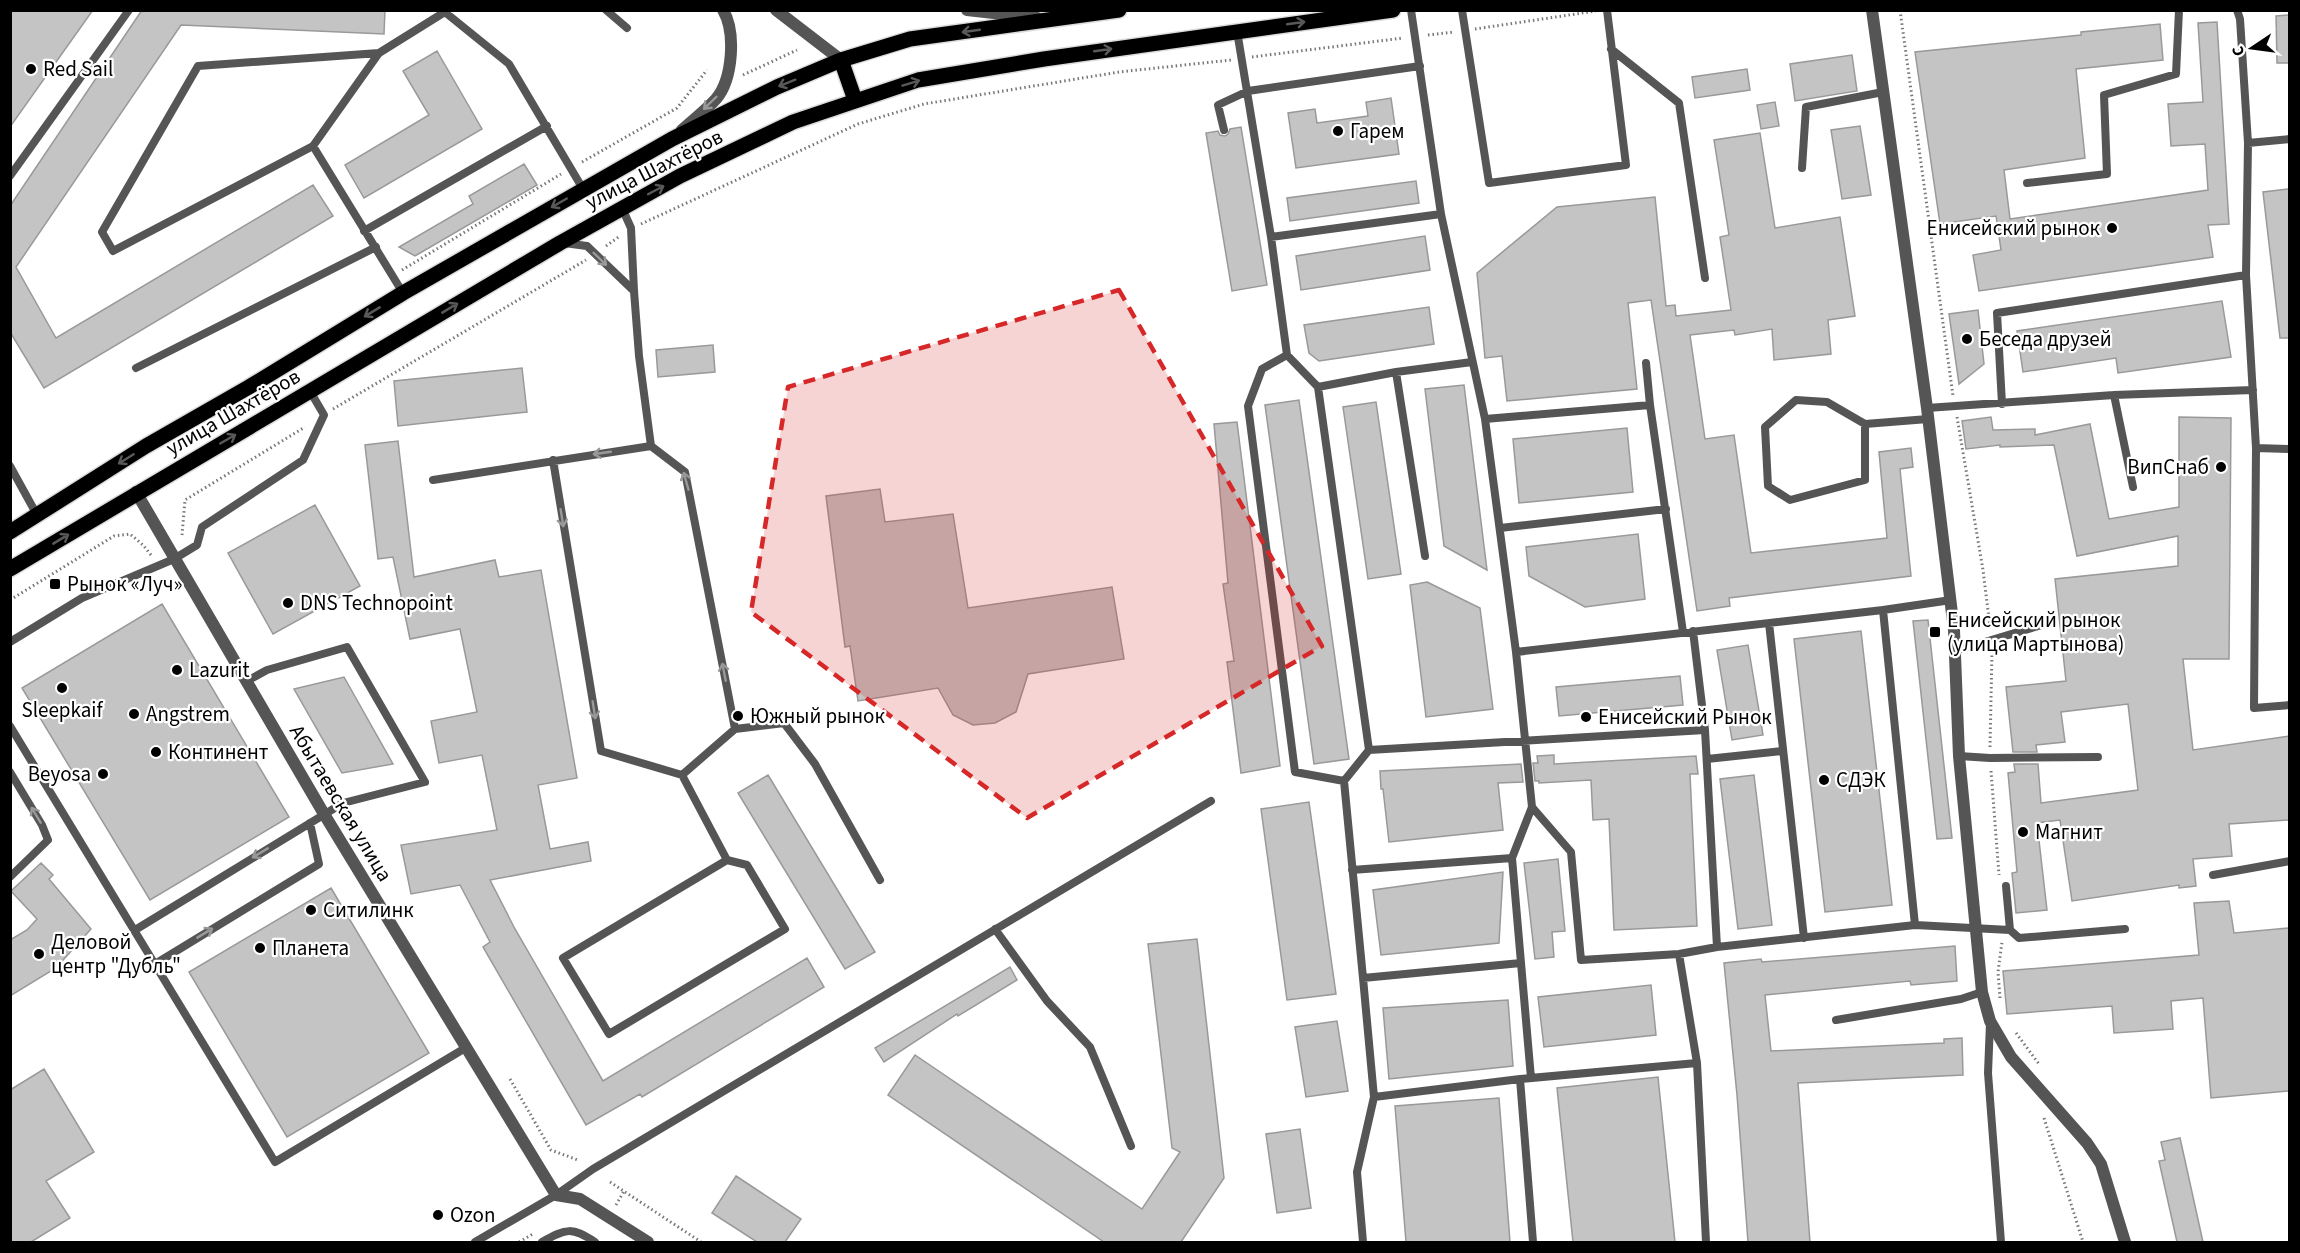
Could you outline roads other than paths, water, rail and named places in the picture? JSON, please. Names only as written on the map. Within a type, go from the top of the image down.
[{"type":"main road","name":"улица Шахтёров","points":[[10,532],[146,446],[249,387],[403,293],[672,139],[777,87],[841,60],[910,39],[1119,10]]},
{"type":"main road","name":"улица Шахтёров","points":[[10,569],[136,492],[560,243],[680,177],[793,122],[918,80],[1044,59],[1394,10]]},
{"type":"main road","points":[[841,60],[855,100]]},
{"type":"street","points":[[672,139],[718,97],[732,53],[729,20],[723,10]]},
{"type":"street","points":[[776,10],[841,60]]},
{"type":"street","points":[[967,10],[1050,19]]},
{"type":"street","points":[[1872,10],[1928,413],[1951,600],[1959,756],[1982,992],[1990,1021],[2012,1057],[2087,1143],[2101,1164],[2125,1242]]},
{"type":"street","name":"Абытаевская улица","points":[[136,492],[324,814],[556,1195]]},
{"type":"street","points":[[556,1195],[580,1199],[632,1238],[648,1242]]},
{"type":"lane","points":[[10,176],[129,10]]},
{"type":"lane","points":[[606,10],[627,28]]},
{"type":"lane","points":[[1411,10],[1441,214],[1485,419],[1516,652],[1532,807],[1512,858],[1531,1078]]},
{"type":"lane","points":[[1462,10],[1490,183],[1626,165],[1607,10]]},
{"type":"lane","points":[[2027,183],[2107,174],[2104,95],[2176,74],[2179,10]]},
{"type":"lane","points":[[2237,10],[2240,19],[2248,143],[2246,276],[2256,448],[2254,708],[2289,705]]},
{"type":"lane","points":[[379,52],[198,66],[102,232],[113,251],[313,146],[379,52],[447,12],[509,64],[583,189]]},
{"type":"lane","points":[[1237,31],[1271,237],[1287,355],[1318,387],[1369,750],[1344,781],[1374,1096],[1357,1172],[1363,1242]]},
{"type":"lane","points":[[1611,49],[1679,103],[1705,278]]},
{"type":"lane","points":[[1224,129],[1218,105],[1248,91],[1420,66]]},
{"type":"lane","points":[[1802,168],[1806,107],[1883,92]]},
{"type":"lane","points":[[364,231],[547,126]]},
{"type":"lane","points":[[2248,143],[2289,139]]},
{"type":"lane","points":[[313,146],[403,293]]},
{"type":"lane","points":[[622,208],[631,228],[633,291],[651,446]]},
{"type":"lane","points":[[1271,237],[1441,214]]},
{"type":"lane","points":[[560,243],[587,246],[633,291]]},
{"type":"lane","points":[[136,368],[376,248]]},
{"type":"lane","points":[[2002,404],[1997,313],[2246,276]]},
{"type":"lane","points":[[1287,355],[1262,369],[1248,406],[1295,772],[1344,781]]},
{"type":"lane","points":[[1318,387],[1396,372],[1472,362]]},
{"type":"lane","points":[[1646,363],[1683,633]]},
{"type":"lane","points":[[1396,372],[1425,556]]},
{"type":"lane","points":[[1865,424],[1865,480],[1790,500],[1768,486],[1765,427],[1796,400],[1827,402],[1865,424],[1928,413],[1954,405],[2002,404],[2114,394],[2253,390]]},
{"type":"lane","points":[[10,642],[82,598],[174,559],[197,545],[201,527],[303,460],[324,415],[310,391]]},
{"type":"lane","points":[[2114,394],[2133,488]]},
{"type":"lane","points":[[1485,419],[1650,405]]},
{"type":"lane","points":[[433,480],[651,446],[685,472],[735,729]]},
{"type":"lane","points":[[2256,448],[2289,449]]},
{"type":"lane","points":[[553,460],[601,751],[682,774],[727,860],[747,865],[785,929],[609,1035],[563,958],[727,860]]},
{"type":"lane","points":[[10,466],[37,515]]},
{"type":"lane","points":[[1500,528],[1666,509]]},
{"type":"lane","points":[[1516,652],[1883,610],[1951,600]]},
{"type":"lane","points":[[1883,610],[1915,926]]},
{"type":"lane","points":[[1769,623],[1803,938]]},
{"type":"lane","points":[[1955,651],[2045,624]]},
{"type":"lane","points":[[1693,631],[1705,730],[1717,947]]},
{"type":"lane","points":[[135,930],[343,803],[425,782],[347,647],[267,670],[247,681]]},
{"type":"lane","points":[[682,774],[735,729],[784,723],[815,764],[880,880]]},
{"type":"lane","points":[[10,726],[275,1162],[467,1047]]},
{"type":"lane","points":[[1369,750],[1705,730]]},
{"type":"lane","points":[[1707,759],[1783,751]]},
{"type":"lane","points":[[1959,756],[2098,757]]},
{"type":"lane","points":[[10,772],[42,825],[48,840],[10,877]]},
{"type":"lane","points":[[475,1242],[556,1195],[593,1169],[1211,801]]},
{"type":"lane","points":[[1532,807],[1571,852],[1581,960],[1679,954],[1717,947],[1915,926],[2010,930],[2019,938],[2125,929]]},
{"type":"lane","points":[[155,963],[319,864],[310,823]]},
{"type":"lane","points":[[1352,870],[1512,858]]},
{"type":"lane","points":[[2213,875],[2289,861]]},
{"type":"lane","points":[[2006,886],[2010,930]]},
{"type":"lane","points":[[995,929],[1047,1001],[1090,1047],[1131,1146]]},
{"type":"lane","points":[[1679,954],[1697,1063],[1706,1242]]},
{"type":"lane","points":[[1363,978],[1521,963]]},
{"type":"lane","points":[[1836,1020],[1961,999],[1982,992]]},
{"type":"lane","points":[[1990,1021],[1988,1073],[2001,1242]]},
{"type":"lane","points":[[1374,1096],[1520,1079],[1697,1063]]},
{"type":"lane","points":[[1520,1079],[1533,1242]]},
{"type":"lane","points":[[542,1242],[568,1230],[579,1231],[595,1242]]},
{"type":"place","name":"Red Sail","points":[[31,69]]},
{"type":"place","name":"Гарем","points":[[1338,131]]},
{"type":"place","name":"Енисейский рынок","points":[[2112,228]]},
{"type":"place","name":"Беседа друзей","points":[[1967,339]]},
{"type":"place","name":"ВипСнаб","points":[[2221,467]]},
{"type":"place","name":"Рынок «Луч»","points":[[55,584]]},
{"type":"place","name":"DNS Technopoint","points":[[288,603]]},
{"type":"place","name":"Енисейский рынок (улица Мартынова)","points":[[1935,632]]},
{"type":"place","name":"Lazurit","points":[[177,670]]},
{"type":"place","name":"Sleepkaif","points":[[62,688]]},
{"type":"place","name":"Angstrem","points":[[134,714]]},
{"type":"place","name":"Южный рынок","points":[[738,716]]},
{"type":"place","name":"Енисейский Рынок","points":[[1586,717]]},
{"type":"place","name":"Континент","points":[[156,752]]},
{"type":"place","name":"Beyosa","points":[[103,774]]},
{"type":"place","name":"СДЭК","points":[[1824,780]]},
{"type":"place","name":"Магнит","points":[[2023,832]]},
{"type":"place","name":"Ситилинк","points":[[311,910]]},
{"type":"place","name":"Планета","points":[[260,948]]},
{"type":"place","name":"Деловой центр \"Дубль\"","points":[[39,954]]},
{"type":"place","name":"Ozon","points":[[438,1215]]}]
